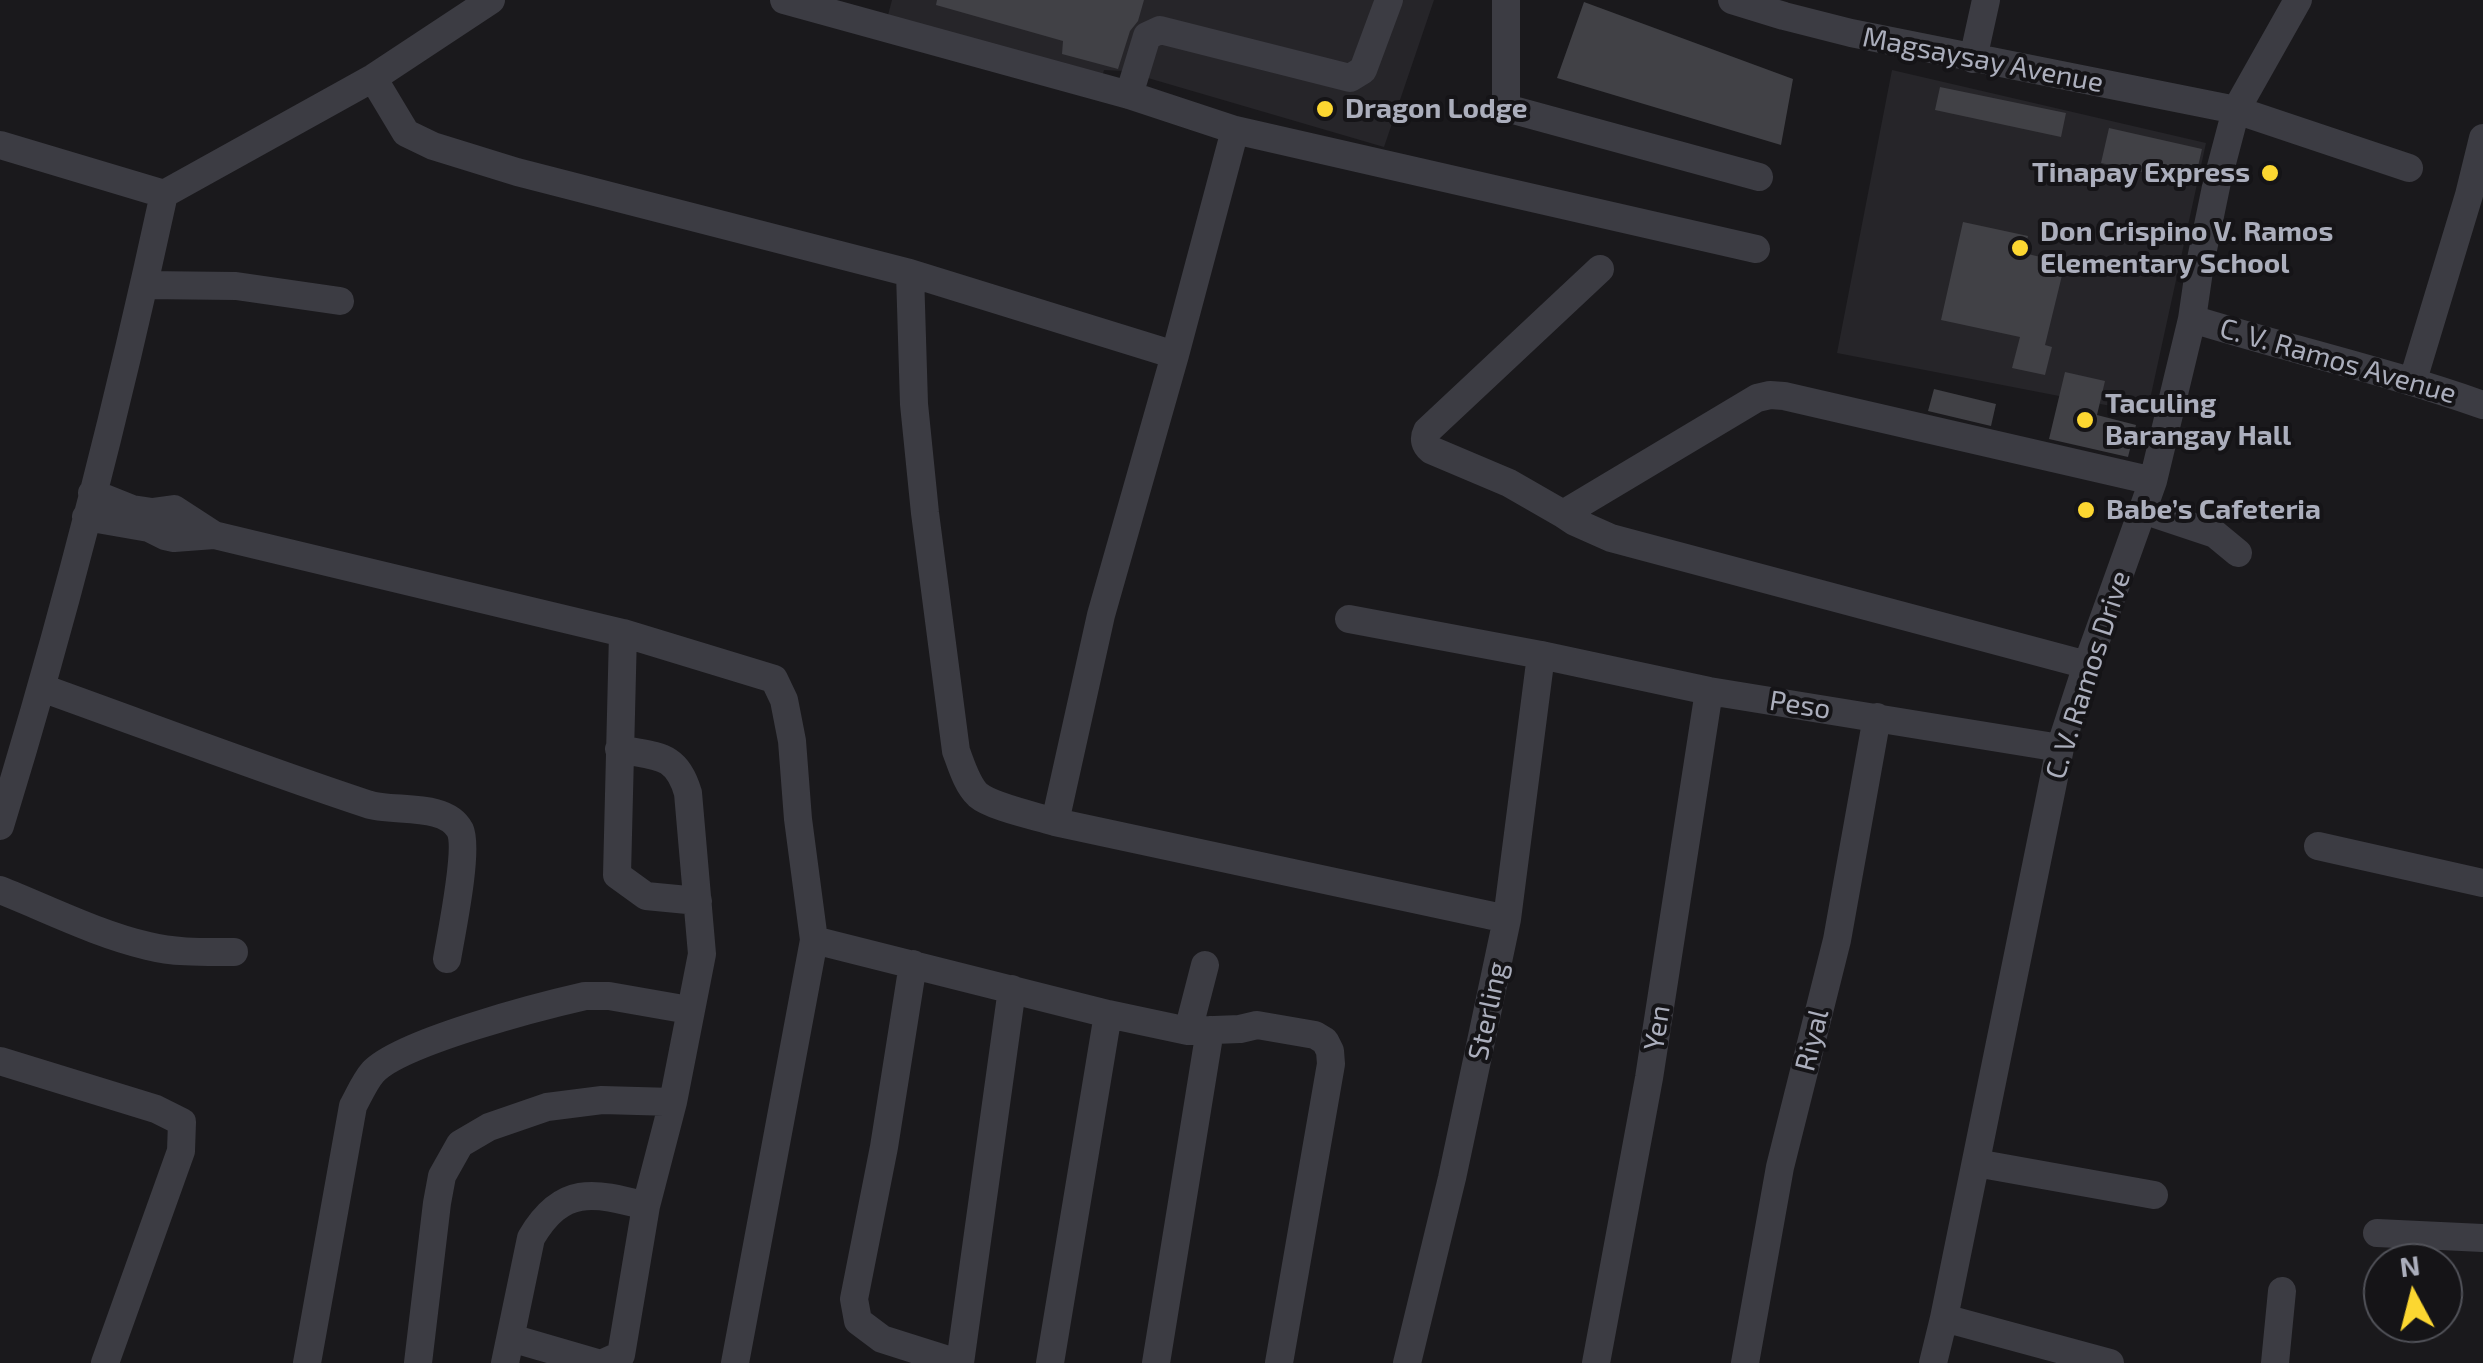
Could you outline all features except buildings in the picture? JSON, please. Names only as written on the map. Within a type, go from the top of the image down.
[{"type":"street","points":[[0,145],[164,194],[373,78],[491,0]]},
{"type":"street","points":[[784,0],[1130,95],[1235,130],[1756,249]]},
{"type":"street","points":[[1130,95],[1147,36],[1160,30],[1350,78],[1363,70],[1389,0]]},
{"type":"street","points":[[1506,0],[1506,108],[1759,177]]},
{"type":"street","name":"Magsaysay Avenue","points":[[1732,0],[1850,33],[2236,110],[2409,168]]},
{"type":"street","points":[[1974,59],[1986,0]]},
{"type":"street","name":"C. V. Ramos Drive","points":[[1933,1363],[2060,748],[2154,481],[2192,319],[2217,182],[2236,110],[2298,0]]},
{"type":"street","points":[[373,78],[406,133],[433,146],[516,172],[910,273],[1175,355]]},
{"type":"street","points":[[1055,822],[1101,615],[1235,130]]},
{"type":"street","points":[[2413,380],[2483,138]]},
{"type":"street","points":[[0,826],[42,688],[164,194]]},
{"type":"street","points":[[1600,269],[1424,436],[1431,450],[1509,483],[1611,538],[2088,665]]},
{"type":"street","points":[[910,273],[916,422],[956,751],[978,795],[1003,807],[1055,822],[1507,919]]},
{"type":"street","points":[[144,285],[236,286],[340,301]]},
{"type":"street","name":"C. V. Ramos Avenue","points":[[2192,319],[2413,380],[2483,404]]},
{"type":"street","points":[[1563,514],[1757,398],[1770,395],[2154,481]]},
{"type":"street","points":[[89,505],[164,536],[214,535],[622,633],[774,678],[792,741],[814,940],[734,1363]]},
{"type":"street","points":[[2143,510],[2216,534],[2238,553]]},
{"type":"street","name":"Peso","points":[[1349,619],[1541,654],[1709,692],[2060,748]]},
{"type":"street","points":[[622,633],[617,875],[646,896],[698,902]]},
{"type":"street","name":"Sterling","points":[[1407,1363],[1452,1178],[1507,919],[1541,654]]},
{"type":"street","points":[[42,688],[373,806],[443,815],[460,830],[462,843],[447,959]]},
{"type":"street","name":"Yen","points":[[1596,1363],[1650,1078],[1709,692]]},
{"type":"street","name":"Riyal","points":[[1744,1363],[1780,1168],[1837,940],[1877,718]]},
{"type":"street","points":[[619,749],[670,761],[682,773],[688,793],[702,954],[673,1102],[646,1206],[621,1355],[600,1363],[508,1351],[531,1238],[540,1222],[568,1199],[596,1195],[646,1206]]},
{"type":"street","points":[[2318,846],[2483,883]]},
{"type":"street","points":[[0,890],[150,947],[234,952]]},
{"type":"street","points":[[814,940],[1108,1014],[1199,1031],[1257,1026],[1315,1035],[1325,1042],[1331,1064],[1279,1363]]},
{"type":"street","points":[[913,964],[884,1147],[854,1299],[858,1320],[882,1339],[959,1363],[1012,989]]},
{"type":"street","points":[[1156,1363],[1204,966]]},
{"type":"street","points":[[308,1363],[353,1106],[373,1072],[425,1043],[585,996],[609,996],[689,1010]]},
{"type":"street","points":[[1050,1363],[1108,1014]]},
{"type":"street","points":[[0,1061],[156,1109],[182,1122],[181,1150],[105,1363]]},
{"type":"street","points":[[418,1363],[436,1203],[442,1176],[460,1144],[489,1127],[547,1107],[602,1100],[673,1102]]},
{"type":"street","points":[[1976,1163],[2154,1195]]},
{"type":"street","points":[[2376,1233],[2483,1238]]},
{"type":"street","points":[[2275,1363],[2282,1291]]},
{"type":"street","points":[[1944,1318],[2110,1363]]},
{"type":"shaded area","name":"Dragon Lodge","points":[[892,0],[1434,0],[1384,147],[1124,71],[1104,70],[1099,88],[883,34]]},
{"type":"shaded area","name":"Don Crispino V. Ramos Elementary School","points":[[1892,70],[2206,143],[2147,413],[1837,353]]},
{"type":"place","name":"Dragon Lodge","points":[[1325,109]]},
{"type":"place","name":"Tinapay Express","points":[[2270,173]]},
{"type":"place","name":"Don Crispino V. Ramos Elementary School","points":[[2020,248]]},
{"type":"place","name":"Taculing Barangay Hall","points":[[2085,420]]},
{"type":"place","name":"Babe’s Cafeteria","points":[[2086,510]]}]
